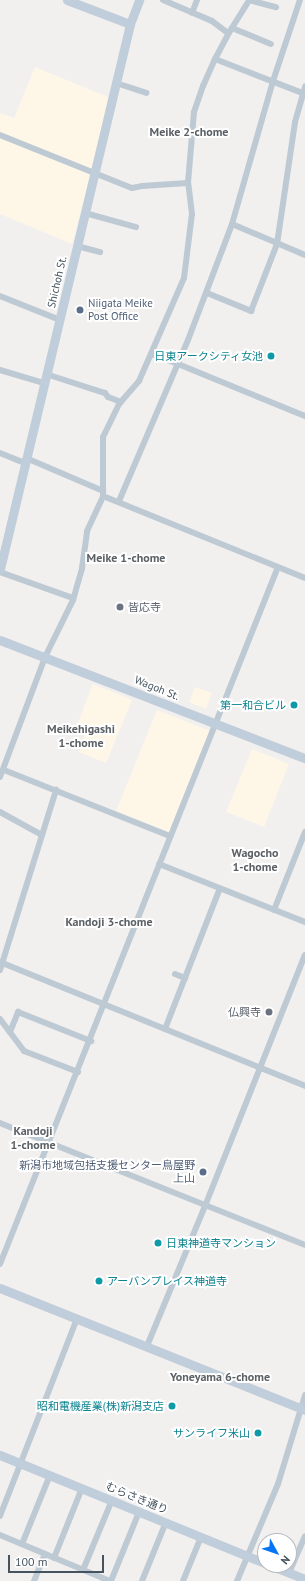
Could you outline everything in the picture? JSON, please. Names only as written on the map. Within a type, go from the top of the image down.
[{"type":"street","points":[[67,0],[130,24]]},
{"type":"street","name":"Shichoh St.","points":[[0,571],[25,460],[78,246],[130,24],[138,0]]},
{"type":"street","points":[[163,0],[230,30],[271,44]]},
{"type":"street","points":[[192,13],[197,0]]},
{"type":"street","points":[[0,777],[4,770],[45,657],[73,598],[82,568],[87,531],[103,493],[103,437],[121,402],[139,381],[184,278],[192,214],[188,183],[194,112],[203,86],[230,30],[249,0],[276,7]]},
{"type":"street","points":[[119,501],[207,293],[232,224],[273,81],[300,0]]},
{"type":"street","points":[[216,59],[304,93]]},
{"type":"street","points":[[116,83],[146,93]]},
{"type":"street","points":[[207,293],[251,311],[278,244],[295,122],[305,86]]},
{"type":"street","points":[[0,135],[132,188],[188,183]]},
{"type":"street","points":[[85,213],[136,227]]},
{"type":"street","points":[[232,224],[305,255]]},
{"type":"street","points":[[78,246],[100,252]]},
{"type":"street","points":[[0,296],[60,320]]},
{"type":"street","points":[[151,354],[305,416]]},
{"type":"street","points":[[0,370],[45,378],[105,393],[108,397],[121,402]]},
{"type":"street","points":[[0,453],[25,460],[119,501],[305,578]]},
{"type":"street","points":[[0,1264],[48,1142],[91,1041],[170,836],[278,567]]},
{"type":"street","points":[[0,571],[73,598]]},
{"type":"street","name":"Wagoh St.","points":[[0,640],[305,758]]},
{"type":"street","points":[[4,770],[170,836]]},
{"type":"street","points":[[0,970],[1,962],[56,790]]},
{"type":"street","points":[[0,812],[42,835]]},
{"type":"street","points":[[274,910],[305,832]]},
{"type":"street","points":[[159,864],[305,922]]},
{"type":"street","points":[[165,1029],[220,888]]},
{"type":"street","points":[[147,1346],[206,1206],[305,956]]},
{"type":"street","points":[[1,962],[305,1086]]},
{"type":"street","points":[[175,974],[185,978]]},
{"type":"street","points":[[10,1032],[18,1012],[91,1041]]},
{"type":"street","points":[[0,1019],[24,1051],[78,1072]]},
{"type":"street","points":[[0,1122],[305,1245]]},
{"type":"street","points":[[0,1288],[302,1409]]},
{"type":"street","points":[[0,1516],[77,1319]]},
{"type":"street","points":[[237,1581],[278,1484],[305,1395]]},
{"type":"street","name":"むらさき通り","points":[[0,1455],[257,1560]]},
{"type":"street","points":[[22,1544],[50,1475]]},
{"type":"street","points":[[54,1558],[82,1488]]},
{"type":"street","points":[[83,1570],[112,1500]]},
{"type":"street","points":[[0,1535],[110,1581],[139,1512]]},
{"type":"street","points":[[142,1581],[166,1522]]},
{"type":"street","points":[[297,1554],[305,1536]]},
{"type":"street","points":[[183,1581],[201,1537]]},
{"type":"street","points":[[34,1581],[45,1554]]},
{"type":"street","points":[[289,1573],[305,1579]]},
{"type":"shaded area","points":[[35,67],[108,97],[98,146],[72,244],[0,214],[0,113],[14,118]]},
{"type":"shaded area","points":[[93,684],[132,700],[106,763],[79,752],[85,735],[75,730]]},
{"type":"shaded area","points":[[195,687],[212,693],[206,709],[189,702]]},
{"type":"shaded area","points":[[157,710],[210,731],[169,832],[116,811]]},
{"type":"shaded area","points":[[252,749],[289,764],[264,827],[226,812]]},
{"type":"place","name":"Niigata Meike Post Office","points":[[80,310]]},
{"type":"place","name":"日東アークシティ女池","points":[[271,356]]},
{"type":"place","name":"皆応寺","points":[[120,607]]},
{"type":"place","name":"第一和合ビル","points":[[294,705]]},
{"type":"place","name":"仏興寺","points":[[269,1012]]},
{"type":"place","name":"新潟市地域包括支援センター鳥屋野 上山","points":[[203,1172]]},
{"type":"place","name":"日東神道寺マンション","points":[[158,1243]]},
{"type":"place","name":"アーバンプレイス神道寺","points":[[99,1281]]},
{"type":"place","name":"昭和電機産業(株)新潟支店","points":[[172,1406]]},
{"type":"place","name":"サンライフ米山","points":[[258,1433]]},
{"type":"district","name":"Meike 2-chome","points":[[189,132]]},
{"type":"district","name":"Meike 1-chome","points":[[126,558]]},
{"type":"district","name":"Meikehigashi 1-chome","points":[[81,736]]},
{"type":"district","name":"Wagocho 1-chome","points":[[255,860]]},
{"type":"district","name":"Kandoji 3-chome","points":[[109,922]]},
{"type":"district","name":"Kandoji 1-chome","points":[[33,1138]]},
{"type":"district","name":"Yoneyama 6-chome","points":[[220,1377]]}]
